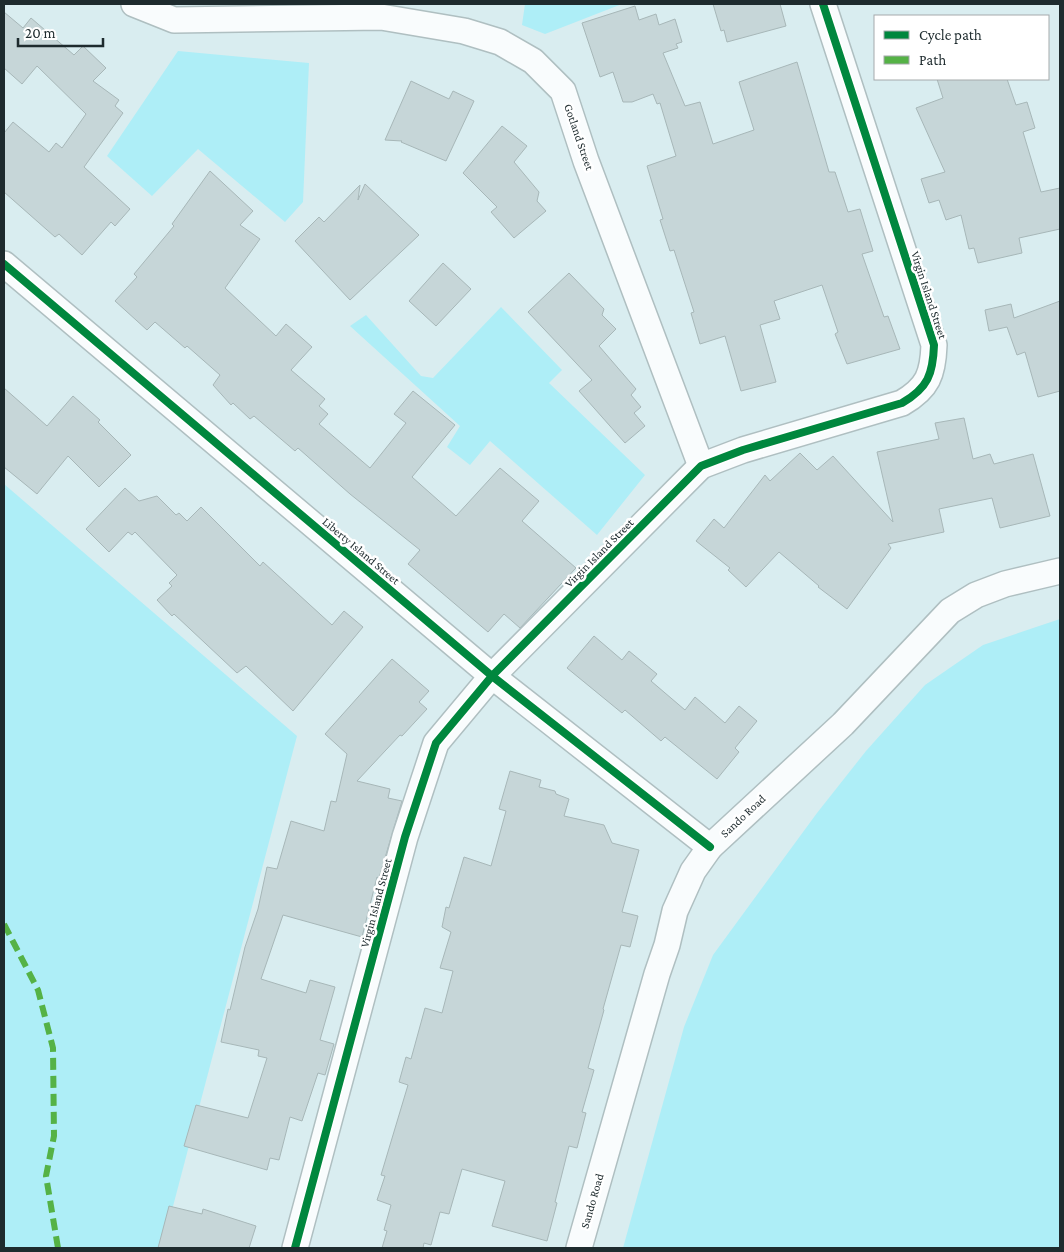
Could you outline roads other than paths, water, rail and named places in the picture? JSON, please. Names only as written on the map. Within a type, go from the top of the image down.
[{"type":"street","name":"Gotland Street","points":[[134,4],[174,20],[383,11],[500,42],[533,61],[563,91],[586,161],[701,466]]},
{"type":"street","name":"Virgin Island Street","points":[[295,1248],[405,837],[436,743],[492,676],[701,466],[743,450],[902,403],[914,396],[924,384],[933,367],[934,345],[823,4]]},
{"type":"street","name":"Liberty Island Street","points":[[4,264],[492,676],[710,847]]},
{"type":"street","name":"Sando Road","points":[[578,1248],[676,911],[693,871],[710,847],[843,724],[950,611],[976,595],[1005,584],[1060,571]]}]
